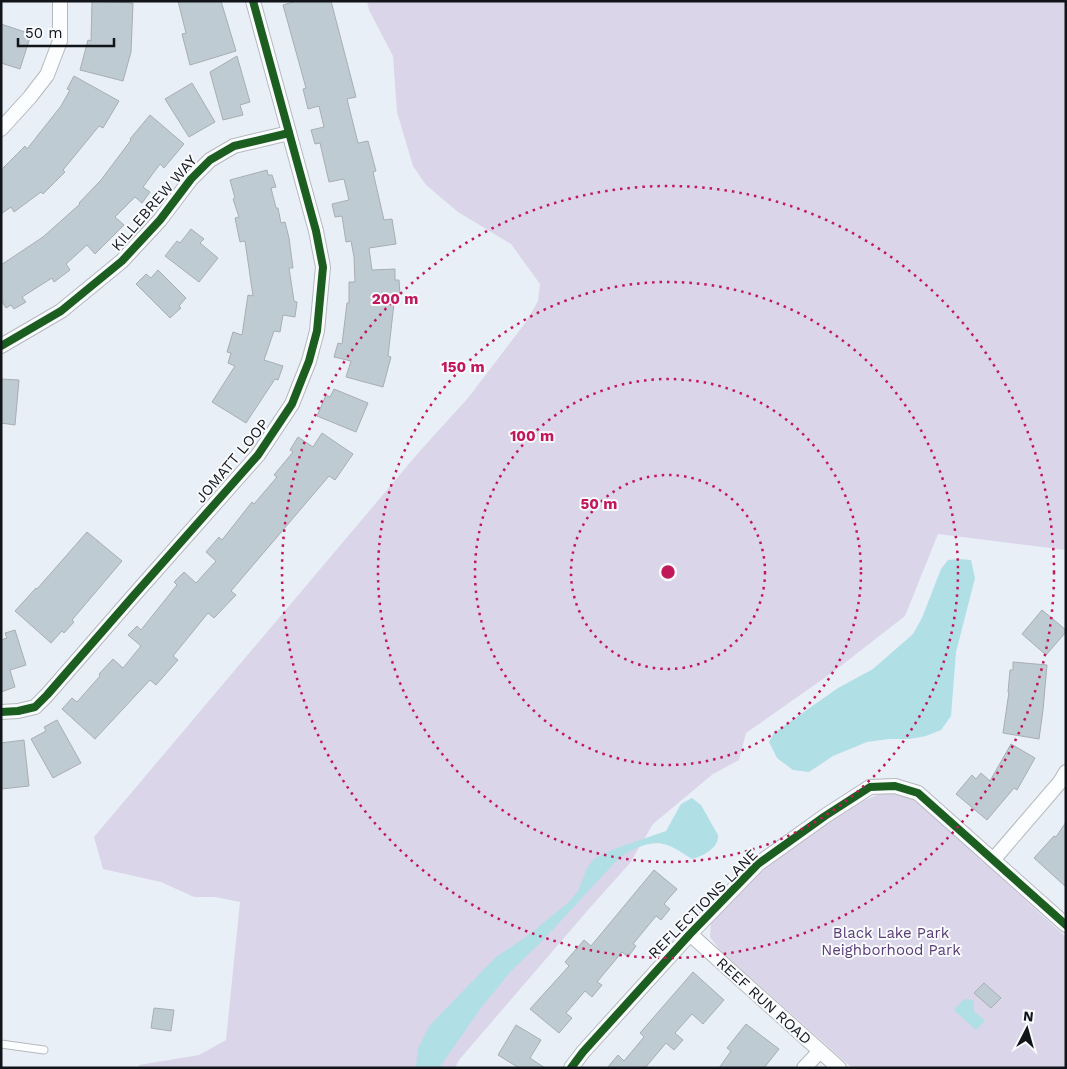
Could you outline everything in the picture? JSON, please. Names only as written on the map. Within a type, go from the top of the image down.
[{"type":"street","points":[[1,128],[30,98],[47,75],[60,41],[60,1]]},
{"type":"street","name":"JOMATT LOOP","points":[[1,712],[18,711],[35,706],[48,695],[258,455],[292,404],[309,361],[317,331],[323,267],[316,231],[253,1]]},
{"type":"street","name":"KILLEBREW WAY","points":[[1,346],[61,311],[122,261],[160,220],[191,179],[210,160],[234,146],[289,133]]},
{"type":"street","points":[[993,860],[1060,782],[1066,772]]},
{"type":"street","name":"REFLECTIONS LANE","points":[[571,1068],[583,1052],[690,934],[758,864],[825,816],[870,787],[895,786],[918,793],[1066,925]]},
{"type":"street","name":"REEF RUN ROAD","points":[[690,934],[839,1068]]},
{"type":"street","points":[[804,1068],[820,1051]]},
{"type":"lane","points":[[1,1044],[44,1050]]},
{"type":"green space","points":[[367,1],[1066,1],[1066,550],[938,534],[905,616],[833,672],[746,733],[739,760],[713,774],[653,824],[630,863],[459,1060],[455,1068],[138,1068],[139,1065],[199,1055],[226,1040],[240,902],[215,897],[194,897],[161,882],[103,869],[94,837],[419,452],[468,398],[526,322],[538,301],[540,284],[511,244],[458,212],[426,185],[413,166],[397,112],[393,56],[369,10]]},
{"type":"green space","name":"Black Lake Park Neighborhood Park","points":[[895,791],[910,796],[1066,937],[1066,1068],[852,1068],[719,949],[710,937],[711,921],[748,883],[795,844],[863,801],[882,793]]},
{"type":"water","points":[[948,560],[971,560],[975,578],[956,652],[951,716],[941,730],[926,736],[910,739],[867,742],[833,756],[809,772],[793,770],[777,758],[769,742],[774,733],[838,688],[873,669],[913,634],[922,618],[941,569]]},
{"type":"water","points":[[692,798],[701,805],[718,835],[718,840],[713,848],[705,854],[692,859],[670,846],[655,843],[636,848],[619,858],[543,940],[511,971],[481,1008],[439,1068],[416,1068],[418,1048],[430,1025],[496,957],[526,937],[569,902],[578,891],[587,868],[595,858],[614,849],[666,831],[681,804]]},
{"type":"water","points":[[964,999],[974,1000],[974,1011],[985,1021],[976,1030],[954,1010]]},
{"type":"building","points":[[92,1],[133,3],[131,52],[123,81],[80,70],[88,40],[91,41]]},
{"type":"building","points":[[178,1],[221,1],[236,51],[190,65],[182,34],[186,33]]},
{"type":"building","points":[[296,1],[331,1],[356,97],[347,99],[358,143],[368,141],[376,171],[373,172],[384,220],[392,219],[396,244],[369,248],[372,270],[395,269],[395,280],[399,280],[400,295],[395,295],[388,356],[391,357],[383,387],[346,377],[351,361],[334,357],[338,343],[342,344],[347,303],[349,303],[349,282],[355,282],[351,241],[346,242],[342,216],[335,217],[332,204],[349,200],[344,179],[329,182],[320,143],[315,144],[311,130],[324,127],[319,106],[308,109],[303,89],[306,88],[283,5]]},
{"type":"building","points":[[1,24],[31,34],[20,69],[1,63]]},
{"type":"building","points":[[237,56],[250,102],[240,105],[243,115],[223,120],[210,72]]},
{"type":"building","points":[[74,76],[119,101],[103,128],[99,126],[63,170],[65,172],[43,194],[41,192],[14,212],[11,207],[1,214],[1,170],[25,146],[27,149],[61,106],[70,90],[67,89]]},
{"type":"building","points":[[192,83],[215,122],[189,137],[165,99]]},
{"type":"building","points":[[150,115],[184,144],[164,168],[160,164],[143,187],[150,192],[142,203],[135,197],[115,217],[124,225],[95,254],[87,245],[66,264],[70,270],[54,282],[52,278],[22,297],[26,302],[14,309],[11,305],[6,308],[1,300],[1,265],[43,237],[80,204],[101,180],[130,139]]},
{"type":"building","points":[[267,170],[268,175],[272,175],[276,187],[271,188],[276,208],[278,208],[281,223],[285,222],[289,238],[293,268],[289,268],[294,301],[297,302],[295,317],[283,315],[280,332],[274,331],[264,360],[283,366],[278,380],[275,379],[246,423],[212,402],[235,366],[228,363],[231,353],[227,352],[233,332],[242,335],[248,295],[253,296],[245,241],[240,242],[235,218],[239,217],[233,199],[235,198],[230,180]]},
{"type":"building","points":[[191,229],[204,239],[200,243],[218,258],[199,282],[165,256],[177,241],[180,243]]},
{"type":"building","points":[[158,270],[186,298],[179,306],[181,308],[170,318],[136,284],[146,274],[151,278]]},
{"type":"building","points":[[1,379],[19,380],[15,425],[1,423]]},
{"type":"building","points":[[334,389],[368,403],[356,432],[317,416],[326,395],[330,397]]},
{"type":"building","points":[[322,433],[353,454],[335,480],[329,476],[231,591],[236,595],[214,618],[208,613],[173,656],[178,660],[156,685],[150,680],[95,739],[62,709],[72,698],[77,702],[113,659],[123,668],[141,646],[128,635],[137,626],[141,630],[177,585],[174,582],[184,572],[196,583],[216,561],[206,552],[219,537],[222,540],[252,502],[254,504],[277,477],[274,475],[293,452],[290,450],[298,437],[313,447]]},
{"type":"building","points":[[87,532],[122,561],[72,620],[74,622],[51,643],[15,611]]},
{"type":"building","points":[[1042,610],[1066,630],[1046,655],[1022,634]]},
{"type":"building","points":[[15,630],[26,665],[10,670],[15,687],[1,692],[1,640],[7,638],[5,633]]},
{"type":"building","points":[[1013,662],[1047,665],[1039,739],[1003,733],[1010,670],[1013,670]]},
{"type":"building","points":[[57,720],[81,763],[53,778],[31,739],[46,731],[44,727]]},
{"type":"building","points":[[24,740],[29,786],[1,789],[1,743]]},
{"type":"building","points":[[1011,744],[1035,758],[1017,790],[1014,788],[987,820],[956,794],[972,775],[976,779],[981,773],[990,781]]},
{"type":"building","points":[[1066,822],[1066,887],[1034,858],[1054,836],[1056,837]]},
{"type":"building","points":[[654,870],[677,889],[664,904],[670,909],[661,920],[656,916],[633,944],[636,946],[628,957],[622,952],[597,982],[602,985],[592,997],[585,991],[566,1013],[572,1018],[559,1033],[530,1009],[569,966],[565,962],[584,940],[591,946]]},
{"type":"building","points":[[693,972],[724,1000],[703,1024],[692,1014],[675,1033],[683,1040],[674,1050],[666,1043],[645,1068],[607,1068],[618,1055],[624,1061],[644,1037],[640,1033]]},
{"type":"building","points":[[984,983],[1001,998],[991,1008],[974,993]]},
{"type":"building","points":[[154,1008],[174,1010],[171,1031],[151,1028]]},
{"type":"building","points":[[746,1024],[779,1049],[764,1068],[719,1068],[731,1051],[727,1048]]},
{"type":"building","points":[[516,1025],[541,1040],[530,1058],[545,1068],[519,1068],[498,1055]]},
{"type":"cycle path","points":[[1,712],[35,707],[258,455],[292,404],[309,361],[317,331],[323,267],[316,231],[253,1]]},
{"type":"cycle path","points":[[1,346],[61,311],[122,261],[160,220],[191,179],[210,160],[234,146],[289,133]]},
{"type":"cycle path","points":[[571,1068],[583,1052],[690,934],[758,864],[825,816],[870,787],[895,786],[918,793],[1066,925]]}]
